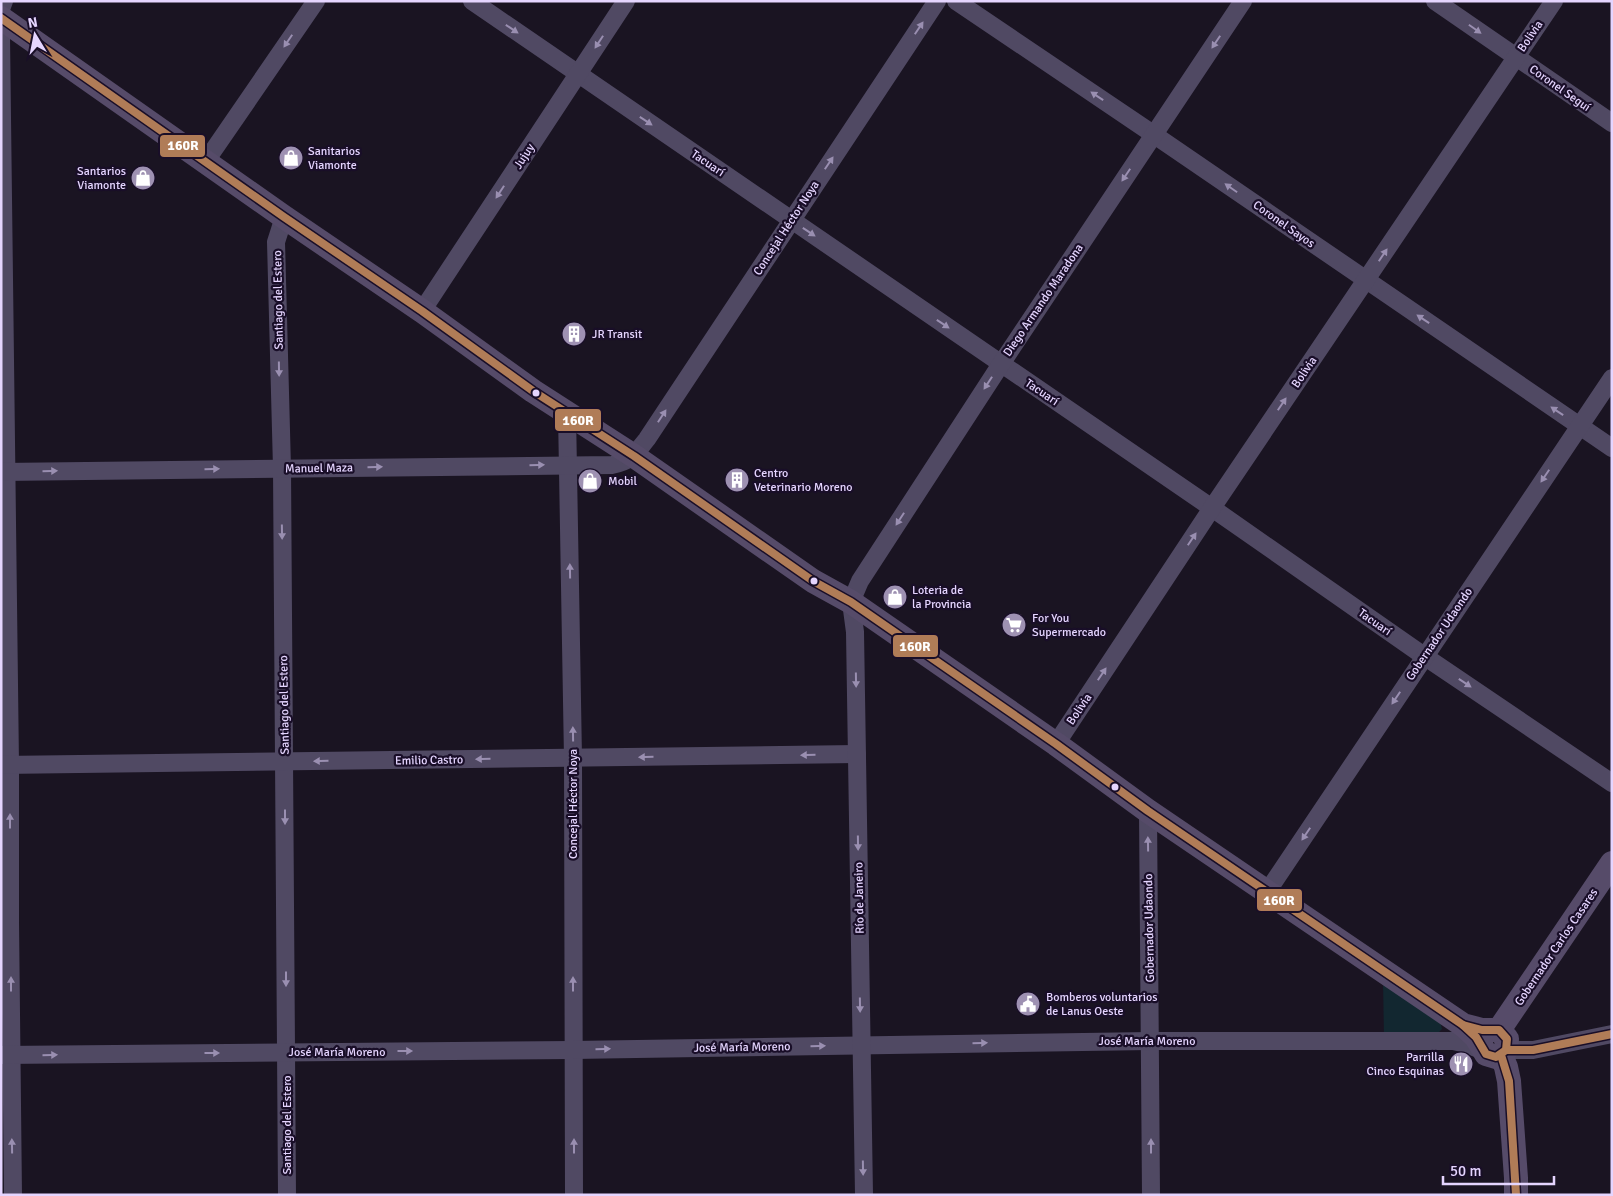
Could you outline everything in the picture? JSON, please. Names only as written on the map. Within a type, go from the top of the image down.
[{"type":"street","points":[[1,9],[4,1]]},
{"type":"street","points":[[206,161],[316,1]]},
{"type":"street","name":"Tacuarí","points":[[472,1],[1212,508],[1424,656],[1612,783]]},
{"type":"street","name":"Jujuy","points":[[422,310],[626,1]]},
{"type":"street","name":"Concejal Héctor Noya","points":[[634,456],[937,1]]},
{"type":"street","name":"Coronel Sayos","points":[[956,1],[1612,448]]},
{"type":"street","name":"Diego Armando Maradona","points":[[851,602],[860,581],[1001,364],[1243,1]]},
{"type":"street","name":"Coronel Seguí","points":[[1435,1],[1612,123]]},
{"type":"street","name":"Bolivia","points":[[1056,744],[1212,508],[1554,1]]},
{"type":"street","points":[[1,18],[284,217],[422,310],[534,391],[634,456],[813,581],[851,602],[1056,744],[1148,811],[1470,1030],[1493,1043],[1506,1067],[1516,1195]]},
{"type":"street","points":[[1,36],[6,1055],[13,1195]]},
{"type":"street","name":"Santiago del Estero","points":[[284,217],[276,242],[282,468],[287,1195]]},
{"type":"street","name":"Gobernador Udaondo","points":[[1267,892],[1612,378]]},
{"type":"street","name":"Concejal Héctor Noya","points":[[567,413],[573,758],[574,1195]]},
{"type":"street","name":"Manuel Maza","points":[[4,472],[612,465],[626,462],[634,456]]},
{"type":"street","name":"Río de Janeiro","points":[[851,602],[855,632],[864,1195]]},
{"type":"street","name":"Emilio Castro","points":[[6,765],[857,754]]},
{"type":"street","name":"Gobernador Udaondo","points":[[1148,811],[1151,1195]]},
{"type":"street","name":"Gobernador Carlos Casares","points":[[1493,1043],[1612,863]]},
{"type":"street","name":"José María Moreno","points":[[6,1055],[573,1050],[1150,1041],[1453,1041],[1462,1043],[1493,1043],[1533,1050],[1612,1034]]},
{"type":"shaded area","points":[[1383,980],[1440,1020],[1442,1029],[1435,1036],[1384,1038]]},
{"type":"transit line","name":"160R","points":[[1,18],[284,217],[422,311],[533,391],[634,456],[813,581],[851,602],[1056,744],[1148,811],[1463,1025]]},
{"type":"transit line","name":"160R","points":[[1463,1025],[1482,1030],[1499,1030],[1507,1039],[1506,1050],[1496,1057],[1486,1054],[1476,1037],[1463,1025]]},
{"type":"transit line","name":"160R","points":[[1506,1050],[1533,1050],[1612,1034]]},
{"type":"transit line","name":"160R","points":[[1501,1055],[1509,1081],[1516,1195]]},
{"type":"place","name":"Sanitarios Viamonte","points":[[291,158]]},
{"type":"place","name":"Santarios Viamonte","points":[[143,178]]},
{"type":"place","name":"JR Transit","points":[[574,334]]},
{"type":"place","name":"Centro Veterinario Moreno","points":[[737,480]]},
{"type":"place","name":"Mobil","points":[[590,481]]},
{"type":"place","name":"Loteria de la Provincia","points":[[895,597]]},
{"type":"place","name":"For You Supermercado","points":[[1014,625]]},
{"type":"place","name":"Bomberos voluntarios de Lanus Oeste","points":[[1028,1004]]},
{"type":"place","name":"Parrilla Cinco Esquinas","points":[[1461,1064]]}]
